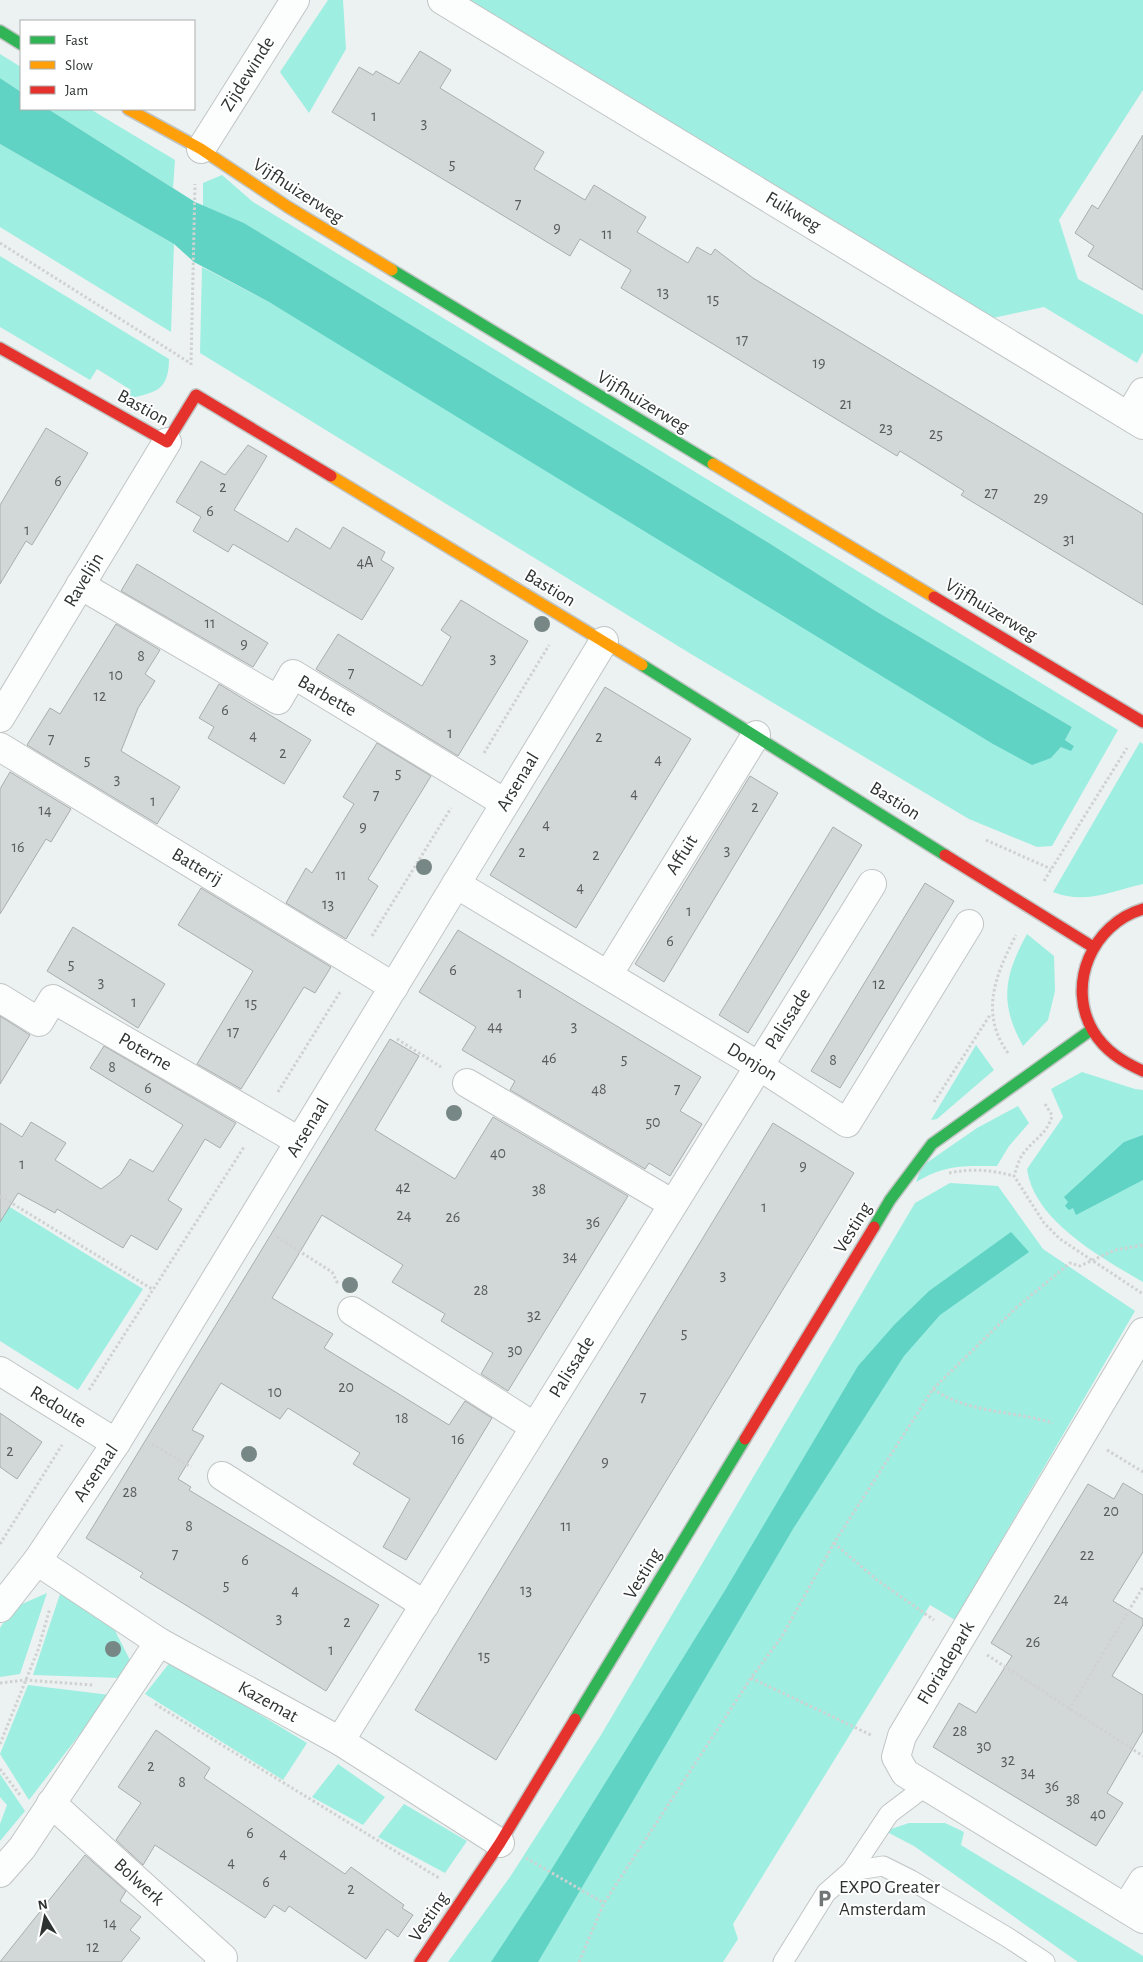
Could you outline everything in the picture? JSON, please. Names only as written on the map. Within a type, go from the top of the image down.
[{"type":"street","name":"Zijdewinde","points":[[201,149],[295,0]]},
{"type":"street","name":"Fuikweg","points":[[442,0],[1136,420]]},
{"type":"street","points":[[0,31],[20,43]]},
{"type":"street","name":"Vijfhuizerweg","points":[[130,110],[201,149],[288,207],[528,354],[1143,722]]},
{"type":"street","name":"Bastion","points":[[0,348],[167,442],[196,395],[604,640],[1093,946]]},
{"type":"street","points":[[1136,420],[1143,392]]},
{"type":"street","name":"Ravelijn","points":[[0,718],[167,442]]},
{"type":"street","name":"Barbette","points":[[80,585],[278,700],[293,674],[505,802]]},
{"type":"street","name":"Arsenaal","points":[[0,1608],[37,1561],[121,1436],[604,640]]},
{"type":"street","name":"Affuit","points":[[608,975],[756,735]]},
{"type":"street","name":"Batterij","points":[[0,748],[394,986]]},
{"type":"street","name":"Donjon","points":[[456,884],[759,1066],[847,1123],[969,924]]},
{"type":"street","name":"Palissade","points":[[340,1741],[872,884]]},
{"type":"street","points":[[1143,909],[1133,911],[1110,926],[1093,946],[1082,973],[1082,1002],[1091,1030],[1106,1050],[1126,1065],[1143,1071]]},
{"type":"street","name":"Poterne","points":[[0,998],[39,1022],[53,999],[299,1141]]},
{"type":"street","name":"Vesting","points":[[420,1962],[500,1843],[890,1200],[932,1144],[1027,1078],[1091,1030]]},
{"type":"street","points":[[467,1084],[673,1204]]},
{"type":"street","points":[[352,1311],[535,1427]]},
{"type":"street","name":"Floriadepark","points":[[899,1748],[902,1736],[1143,1332]]},
{"type":"street","name":"Redoute","points":[[0,1371],[121,1436]]},
{"type":"street","points":[[222,1476],[425,1605]]},
{"type":"street","name":"Kazemat","points":[[37,1561],[159,1642],[340,1741],[500,1843]]},
{"type":"street","points":[[0,1873],[22,1848],[159,1642]]},
{"type":"street","points":[[899,1748],[896,1757],[904,1773],[1135,1913],[1143,1881]]},
{"type":"street","name":"Bolwerk","points":[[51,1803],[223,1958],[219,1962]]},
{"type":"lane","points":[[783,1962],[826,1893],[851,1871],[889,1814],[926,1786]]},
{"type":"lane","points":[[851,1871],[883,1866],[911,1880],[1008,1937],[1044,1962]]},
{"type":"path","points":[[191,364],[195,178]]},
{"type":"path","points":[[84,1398],[152,1289],[206,1210],[357,965],[364,948],[468,780],[565,617]]},
{"type":"path","points":[[1014,1176],[1021,1156],[1042,1137],[1050,1125],[1052,1115],[1004,1047],[991,1015],[997,972],[1030,906],[1128,747]]},
{"type":"path","points":[[372,1023],[467,1084]]},
{"type":"path","points":[[943,1175],[974,1170],[992,1170],[1014,1176],[1044,1223],[1060,1239],[1143,1294]]},
{"type":"path","points":[[0,1196],[152,1289]]},
{"type":"path","points":[[251,1220],[332,1272],[352,1311]]},
{"type":"path","points":[[579,1962],[604,1903],[752,1678],[781,1638],[834,1543],[933,1389],[1017,1308],[1070,1263],[1080,1266],[1114,1250],[1143,1245]]},
{"type":"path","points":[[933,1389],[950,1400],[981,1410],[1016,1414],[1051,1422],[1082,1434],[1143,1472]]},
{"type":"path","points":[[121,1436],[201,1473],[222,1476]]},
{"type":"path","points":[[0,1744],[38,1650],[60,1576]]},
{"type":"path","points":[[1069,1710],[1143,1587]]},
{"type":"path","points":[[752,1678],[899,1748]]},
{"type":"path","points":[[0,1683],[25,1680],[129,1687],[465,1894]]},
{"type":"path","points":[[545,1869],[604,1903]]},
{"type":"shaded area","points":[[328,0],[343,0],[346,49],[309,113],[280,72]]},
{"type":"shaded area","points":[[458,0],[1143,0],[1143,90],[1059,220],[1078,279],[1143,315],[1143,352],[1137,363],[1044,307],[993,318],[981,317]]},
{"type":"shaded area","points":[[0,54],[20,66],[20,91],[0,78]]},
{"type":"shaded area","points":[[0,78],[20,91],[20,110],[50,110],[195,202],[244,223],[769,543],[874,610],[1072,727],[1065,740],[1074,746],[1071,751],[1061,747],[1051,758],[1032,765],[993,744],[269,302],[194,262],[174,244],[0,144]]},
{"type":"shaded area","points":[[50,110],[92,110],[175,160],[173,188]]},
{"type":"shaded area","points":[[0,144],[174,244],[171,332],[0,227]]},
{"type":"shaded area","points":[[222,175],[253,202],[1118,730],[1052,846],[1037,847],[969,819],[691,654],[200,353],[202,267],[269,302],[1051,758],[1061,747],[1074,746],[1065,740],[1072,727],[874,610],[769,543],[244,223],[203,206],[203,183]]},
{"type":"shaded area","points":[[0,256],[169,359],[166,379],[162,385],[151,393],[124,400],[131,390],[97,369],[90,380],[0,327]]},
{"type":"shaded area","points":[[1140,742],[1143,744],[1143,884],[1098,896],[1087,897],[1065,896],[1053,892]]},
{"type":"shaded area","points":[[1027,934],[1054,956],[1055,991],[1048,1020],[1023,1046],[1010,1016],[1007,990],[1013,963]]},
{"type":"shaded area","points":[[976,1045],[994,1070],[937,1119],[931,1120]]},
{"type":"shaded area","points":[[1082,1072],[1143,1090],[1143,1282],[1109,1262],[1072,1236],[1042,1205],[1032,1188],[1027,1169],[1063,1117],[1051,1089]]},
{"type":"shaded area","points":[[1018,1106],[1029,1123],[1009,1146],[997,1166],[955,1167],[937,1172],[916,1182],[922,1166],[977,1128]]},
{"type":"shaded area","points":[[1143,1135],[1143,1180],[1076,1215],[1073,1208],[1069,1210],[1065,1206],[1068,1202],[1064,1197],[1124,1142]]},
{"type":"shaded area","points":[[950,1183],[998,1186],[1043,1249],[1135,1311],[955,1620],[930,1605],[733,1924],[738,1939],[723,1962],[448,1962],[510,1877],[601,1735],[915,1203]]},
{"type":"shaded area","points":[[0,1201],[143,1289],[78,1390],[0,1341]]},
{"type":"shaded area","points":[[1011,1232],[1029,1252],[940,1315],[904,1356],[793,1529],[538,1962],[491,1962],[543,1883],[724,1592],[858,1366],[895,1324],[929,1291]]},
{"type":"shaded area","points":[[47,1593],[20,1674],[0,1677],[0,1628],[13,1608]]},
{"type":"shaded area","points":[[60,1594],[108,1617],[132,1664],[121,1678],[33,1675]]},
{"type":"shaded area","points":[[171,1661],[307,1743],[283,1780],[145,1694]]},
{"type":"shaded area","points":[[28,1685],[110,1695],[29,1800],[0,1754]]},
{"type":"shaded area","points":[[338,1764],[385,1797],[363,1825],[312,1797]]},
{"type":"shaded area","points":[[0,1774],[25,1811],[0,1841],[0,1824],[7,1805],[0,1797]]},
{"type":"shaded area","points":[[404,1804],[467,1841],[445,1873],[378,1837]]},
{"type":"shaded area","points":[[909,1823],[945,1823],[964,1832],[961,1845],[1143,1956],[1143,1962],[1078,1962],[914,1846],[885,1831]]},
{"type":"building","points":[[420,51],[451,70],[440,88],[544,152],[534,169],[585,200],[594,185],[646,217],[637,232],[688,263],[697,247],[711,255],[715,249],[753,278],[1143,514],[1143,605],[961,495],[964,491],[900,451],[897,456],[621,288],[631,270],[580,239],[570,256],[332,112],[359,67],[373,75],[376,71],[399,84]]},
{"type":"building","points":[[1143,135],[1143,290],[1088,256],[1094,246],[1075,233],[1092,205],[1098,209]]},
{"type":"building","points":[[46,428],[88,453],[32,545],[26,541],[0,584],[0,505]]},
{"type":"building","points":[[248,445],[267,456],[234,510],[288,542],[296,528],[330,549],[343,527],[385,552],[381,560],[394,568],[362,620],[233,544],[228,552],[193,531],[201,517],[176,502],[201,461],[225,475]]},
{"type":"building","points":[[137,564],[268,643],[253,667],[121,591]]},
{"type":"building","points":[[461,600],[528,641],[458,756],[316,669],[338,634],[422,686],[451,637],[441,630]]},
{"type":"building","points":[[116,624],[160,650],[145,674],[155,681],[138,708],[121,751],[180,787],[157,824],[27,745],[50,708],[60,714]]},
{"type":"building","points":[[219,684],[311,740],[284,784],[208,738],[214,727],[199,718]]},
{"type":"building","points":[[605,687],[691,739],[576,928],[490,875]]},
{"type":"building","points":[[377,743],[431,776],[368,879],[378,886],[346,939],[286,903],[306,868],[312,873],[354,804],[343,797]]},
{"type":"building","points":[[10,772],[71,809],[51,842],[46,839],[0,914],[0,789]]},
{"type":"building","points":[[750,776],[778,793],[664,982],[635,964]]},
{"type":"building","points":[[833,827],[862,845],[748,1033],[719,1015]]},
{"type":"building","points":[[925,883],[954,901],[840,1088],[811,1071]]},
{"type":"building","points":[[201,888],[331,967],[315,993],[304,987],[241,1089],[197,1064],[253,971],[178,925]]},
{"type":"building","points":[[73,927],[165,984],[138,1028],[47,971]]},
{"type":"building","points":[[458,930],[701,1077],[680,1111],[702,1124],[670,1176],[649,1163],[645,1169],[510,1090],[515,1081],[462,1050],[476,1027],[419,992]]},
{"type":"building","points":[[0,1016],[30,1035],[0,1084]]},
{"type":"building","points":[[390,1039],[419,1056],[375,1130],[455,1179],[493,1117],[628,1196],[508,1391],[481,1374],[493,1353],[441,1321],[445,1314],[392,1282],[403,1265],[322,1215],[272,1298],[333,1334],[324,1348],[449,1425],[465,1401],[492,1418],[406,1560],[383,1547],[410,1499],[353,1464],[360,1453],[288,1408],[280,1419],[221,1383],[192,1430],[204,1436],[178,1479],[191,1487],[189,1490],[379,1605],[326,1691],[140,1577],[143,1573],[86,1538]]},
{"type":"building","points":[[104,1046],[236,1123],[220,1148],[205,1139],[168,1200],[182,1209],[157,1250],[131,1235],[123,1248],[57,1209],[55,1213],[18,1193],[0,1222],[0,1123],[22,1137],[31,1122],[66,1143],[55,1160],[101,1189],[120,1175],[130,1159],[153,1172],[183,1125],[90,1068]]},
{"type":"building","points":[[773,1123],[854,1173],[496,1760],[415,1710]]},
{"type":"building","points":[[0,1413],[42,1442],[17,1479],[0,1467]]},
{"type":"building","points":[[1123,1483],[1143,1495],[1143,1552],[1113,1601],[1143,1619],[1143,1625],[1112,1676],[1143,1695],[1143,1731],[1107,1793],[1123,1803],[1096,1846],[933,1747],[959,1703],[976,1713],[1012,1656],[991,1643],[1088,1484],[1114,1499]]},
{"type":"building","points":[[156,1730],[210,1768],[204,1778],[345,1874],[351,1867],[404,1905],[402,1908],[413,1915],[398,1937],[387,1929],[366,1959],[289,1906],[285,1912],[274,1905],[265,1918],[155,1845],[143,1865],[116,1840],[141,1803],[118,1787]]},
{"type":"building","points":[[85,1855],[126,1891],[120,1901],[141,1917],[130,1930],[140,1938],[121,1962],[0,1962]]},
{"type":"traffic: fast","points":[[0,31],[20,43]]},
{"type":"traffic: fast","points":[[392,270],[713,464]]},
{"type":"traffic: fast","points":[[642,665],[945,855]]},
{"type":"traffic: fast","points":[[874,1227],[890,1200],[932,1144],[1091,1030]]},
{"type":"traffic: fast","points":[[575,1719],[745,1439]]},
{"type":"traffic: slow","points":[[130,110],[201,149],[288,207],[392,270]]},
{"type":"traffic: slow","points":[[713,464],[934,597]]},
{"type":"traffic: slow","points":[[331,476],[642,665]]},
{"type":"traffic: jam","points":[[0,348],[167,442],[196,395],[331,476]]},
{"type":"traffic: jam","points":[[934,597],[1143,722]]},
{"type":"traffic: jam","points":[[945,855],[1093,947]]},
{"type":"traffic: jam","points":[[1143,909],[1125,917],[1110,928],[1098,942],[1089,958],[1084,976],[1082,995],[1085,1013],[1098,1038],[1115,1055],[1143,1071]]},
{"type":"traffic: jam","points":[[745,1439],[874,1227]]},
{"type":"traffic: jam","points":[[420,1962],[500,1843],[575,1719]]},
{"type":"place","name":"EXPO Greater Amsterdam","points":[[825,1898]]}]
